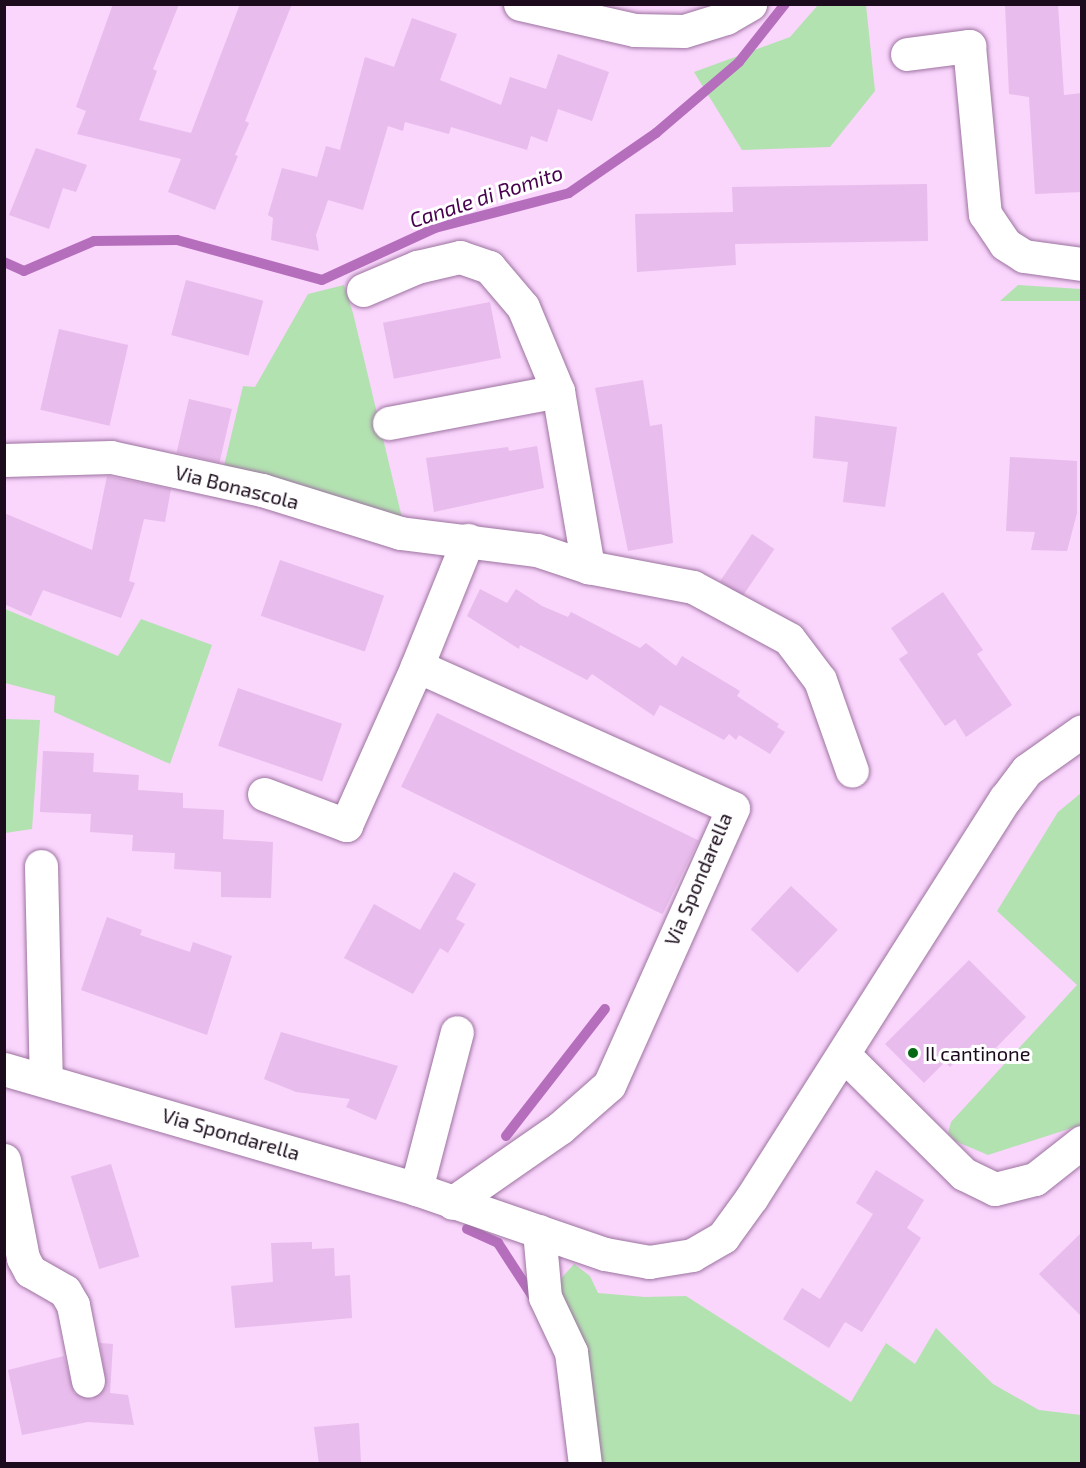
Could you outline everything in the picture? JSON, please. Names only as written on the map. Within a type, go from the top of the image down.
[{"type":"street","points":[[520,4],[634,30],[684,31],[726,18],[750,4]]},
{"type":"street","points":[[907,54],[969,46],[985,214],[1005,244],[1024,256],[1082,264]]},
{"type":"street","points":[[363,290],[417,267],[460,257],[489,267],[523,308],[558,391],[588,567]]},
{"type":"street","points":[[389,423],[558,391]]},
{"type":"street","name":"Via Bonascola","points":[[4,460],[111,457],[262,490],[400,534],[468,540],[537,550],[588,567],[693,587],[789,639],[820,680],[852,771]]},
{"type":"street","points":[[264,794],[346,825],[417,666],[468,540]]},
{"type":"street","name":"Via Spondarella","points":[[417,666],[733,808],[609,1085],[560,1128],[452,1203]]},
{"type":"street","name":"Via Spondarella","points":[[4,1069],[416,1188],[452,1203],[605,1254],[649,1262],[692,1255],[723,1237],[844,1055],[1005,799],[1027,770],[1082,731]]},
{"type":"street","points":[[41,866],[46,1080]]},
{"type":"street","points":[[416,1188],[457,1032]]},
{"type":"street","points":[[844,1055],[964,1174],[995,1190],[1035,1179],[1082,1142]]},
{"type":"street","points":[[4,1160],[23,1258],[30,1271],[65,1291],[73,1305],[88,1381]]},
{"type":"street","points":[[539,1231],[545,1297],[571,1352],[585,1464]]},
{"type":"green space","points":[[818,5],[866,5],[875,91],[830,147],[742,150],[694,72],[790,37]]},
{"type":"green space","points":[[344,285],[353,313],[403,522],[223,470],[243,386],[255,387],[308,294]]},
{"type":"green space","points":[[1018,285],[1081,289],[1081,301],[1000,301]]},
{"type":"green space","points":[[5,609],[118,656],[141,619],[212,645],[170,764],[54,712],[55,696],[5,683]]},
{"type":"green space","points":[[4,719],[40,720],[32,829],[5,833]]},
{"type":"green space","points":[[1081,793],[1081,1125],[988,1155],[955,1141],[948,1133],[951,1122],[1077,985],[997,911],[1058,812]]},
{"type":"green space","points":[[574,1264],[590,1276],[598,1293],[645,1297],[686,1296],[851,1402],[886,1343],[915,1364],[936,1328],[993,1384],[1039,1410],[1081,1415],[1081,1463],[594,1463],[556,1298],[558,1282]]},
{"type":"building","points":[[113,4],[179,4],[153,69],[157,71],[139,120],[191,133],[240,4],[292,4],[245,121],[249,123],[235,155],[238,156],[215,210],[168,192],[181,159],[77,134],[86,111],[76,107]]},
{"type":"building","points":[[1005,4],[1058,4],[1064,95],[1082,93],[1082,192],[1035,194],[1029,97],[1009,94]]},
{"type":"building","points":[[412,18],[457,34],[440,80],[501,105],[510,77],[546,89],[558,54],[609,72],[592,121],[558,109],[547,142],[531,136],[527,150],[451,127],[449,134],[405,122],[403,131],[388,126],[363,210],[328,200],[316,235],[319,251],[271,240],[273,218],[268,215],[282,168],[317,177],[326,146],[340,150],[365,57],[394,67]]},
{"type":"building","points":[[36,148],[87,165],[76,192],[63,188],[49,229],[9,215]]},
{"type":"building","points":[[927,184],[928,241],[735,244],[736,265],[637,272],[635,214],[733,212],[732,187]]},
{"type":"building","points":[[186,280],[263,301],[249,356],[171,335]]},
{"type":"building","points":[[490,302],[501,358],[394,379],[383,323]]},
{"type":"building","points":[[59,329],[128,345],[110,426],[40,410]]},
{"type":"building","points":[[643,380],[650,426],[662,424],[673,543],[628,551],[595,388]]},
{"type":"building","points":[[189,399],[232,409],[219,462],[177,453]]},
{"type":"building","points":[[815,416],[897,427],[885,507],[843,502],[848,462],[813,458]]},
{"type":"building","points":[[537,446],[544,488],[434,512],[426,458],[508,447],[509,451]]},
{"type":"building","points":[[1010,457],[1077,461],[1077,513],[1067,551],[1031,550],[1035,532],[1006,531]]},
{"type":"building","points":[[107,476],[171,489],[165,522],[144,519],[129,581],[135,583],[121,618],[43,590],[31,616],[4,604],[4,513],[92,550]]},
{"type":"building","points":[[752,534],[774,549],[743,596],[720,581]]},
{"type":"building","points":[[280,560],[384,596],[365,652],[261,616]]},
{"type":"building","points":[[480,589],[507,603],[516,589],[542,606],[568,617],[571,612],[640,648],[646,643],[676,666],[682,656],[740,691],[737,696],[779,724],[777,727],[785,732],[770,754],[739,735],[736,740],[729,734],[724,740],[660,705],[654,716],[592,674],[587,680],[520,645],[519,649],[467,616]]},
{"type":"building","points":[[943,592],[983,650],[977,654],[1012,705],[966,737],[955,719],[945,726],[899,659],[908,653],[891,628]]},
{"type":"building","points":[[238,688],[342,724],[322,781],[218,746]]},
{"type":"building","points":[[437,713],[699,841],[663,914],[401,787]]},
{"type":"building","points":[[43,751],[94,753],[93,772],[139,775],[138,790],[183,793],[183,808],[224,810],[223,839],[273,842],[271,898],[221,897],[221,872],[174,869],[175,853],[132,851],[133,835],[90,832],[91,814],[40,812]]},
{"type":"building","points":[[454,872],[476,884],[456,919],[465,924],[448,953],[440,948],[413,994],[344,958],[374,904],[420,930]]},
{"type":"building","points":[[791,886],[838,930],[798,973],[751,929]]},
{"type":"building","points":[[107,917],[142,930],[140,935],[190,952],[193,942],[232,956],[207,1035],[81,990]]},
{"type":"building","points":[[969,960],[1026,1017],[987,1057],[973,1044],[950,1067],[945,1062],[924,1083],[885,1044]]},
{"type":"building","points":[[281,1032],[398,1066],[376,1120],[346,1107],[350,1099],[296,1092],[264,1079]]},
{"type":"building","points":[[111,1164],[139,1257],[99,1269],[71,1176]]},
{"type":"building","points":[[876,1170],[924,1200],[907,1228],[921,1238],[862,1332],[845,1322],[829,1348],[783,1319],[802,1288],[820,1299],[873,1214],[856,1203]]},
{"type":"building","points":[[1082,1232],[1082,1317],[1039,1274]]},
{"type":"building","points":[[312,1242],[312,1249],[334,1248],[335,1276],[350,1275],[352,1318],[235,1328],[231,1286],[273,1282],[271,1243]]},
{"type":"building","points":[[100,1343],[113,1344],[110,1393],[128,1395],[134,1425],[88,1422],[22,1435],[8,1370],[64,1356],[74,1393],[92,1399],[106,1386]]},
{"type":"building","points":[[359,1423],[361,1464],[319,1464],[314,1427]]},
{"type":"waterway","name":"Canale di Romito","points":[[4,262],[24,271],[94,241],[177,240],[322,280],[435,228],[569,193],[656,133],[739,62],[785,4]]},
{"type":"waterway","points":[[506,1136],[605,1009]]},
{"type":"waterway","points":[[467,1229],[498,1243],[535,1300]]},
{"type":"place","name":"Il cantinone","points":[[913,1053]]}]
